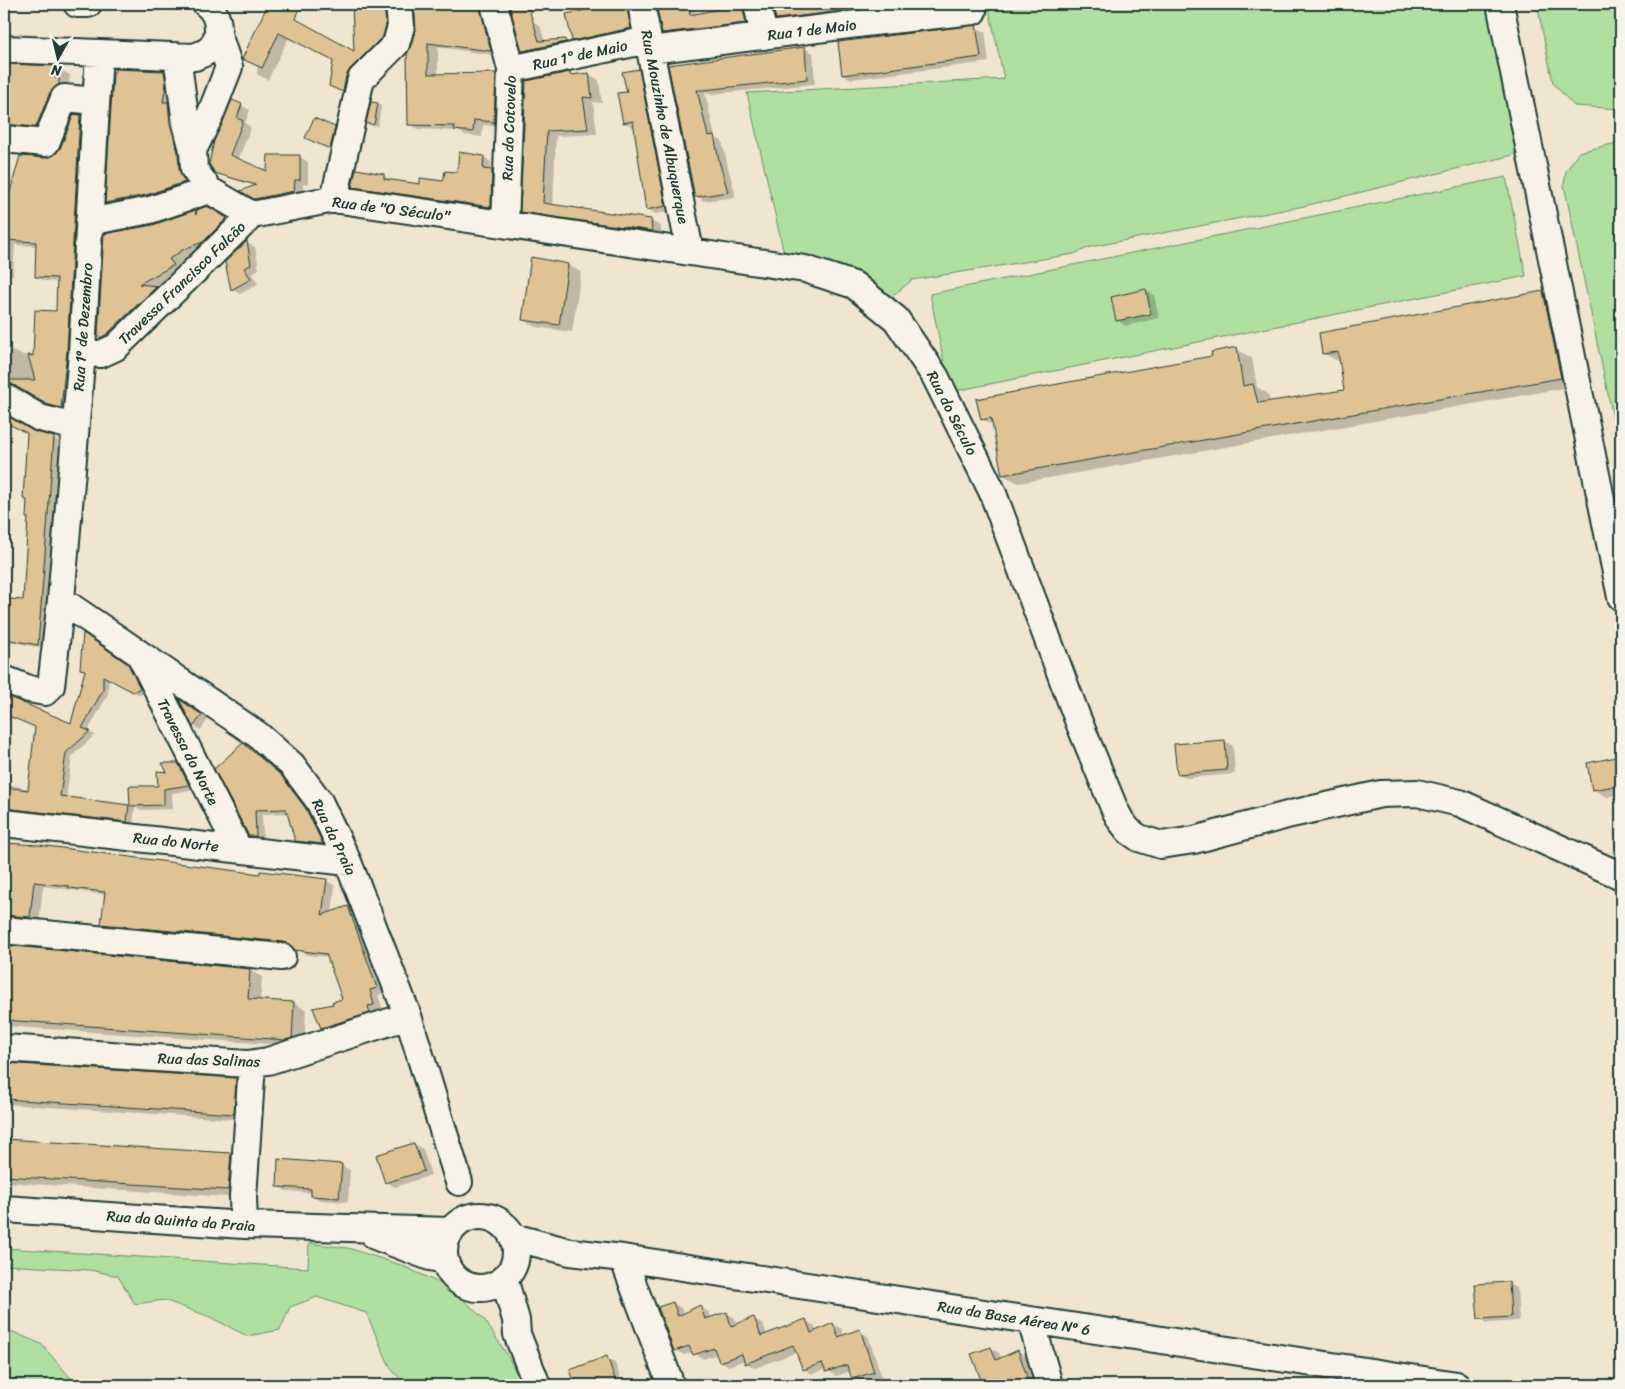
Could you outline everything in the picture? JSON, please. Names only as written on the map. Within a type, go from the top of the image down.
[{"type":"street","points":[[77,4],[88,4]]},
{"type":"street","points":[[334,199],[361,78],[396,44],[401,26],[399,4]]},
{"type":"street","name":"Rua do Cotovelo","points":[[494,4],[511,69],[505,224]]},
{"type":"street","name":"Rua Mouzinho de Albuquerque","points":[[641,4],[690,251]]},
{"type":"street","points":[[757,4],[764,36]]},
{"type":"street","points":[[1500,4],[1621,597]]},
{"type":"street","points":[[193,150],[209,118],[229,67],[218,34],[216,16],[209,5]]},
{"type":"street","name":"Rua 1 de Maio","points":[[649,45],[764,36],[871,13],[973,11]]},
{"type":"street","points":[[4,49],[195,57],[213,46],[218,34]]},
{"type":"street","name":"Rua 1° de Maio","points":[[511,69],[649,45]]},
{"type":"street","name":"Rua 1º de Dezembro","points":[[4,679],[29,689],[45,692],[51,686],[61,600],[82,352],[99,53]]},
{"type":"street","points":[[177,56],[186,123],[193,150],[194,169],[209,190],[252,215]]},
{"type":"street","points":[[4,139],[46,143],[64,98],[96,101]]},
{"type":"street","points":[[89,222],[150,210],[209,190]]},
{"type":"street","name":"Rua de \"O Século\"","points":[[252,215],[334,199],[690,251]]},
{"type":"street","name":"Travessa Francisco Falcão","points":[[82,352],[101,354],[116,347],[252,215]]},
{"type":"street","name":"Rua do Século","points":[[690,251],[805,269],[854,285],[896,319],[935,376],[992,491],[1078,720],[1115,810],[1129,830],[1150,843],[1161,846],[1194,840],[1290,814],[1381,794],[1417,793],[1460,803],[1621,876]]},
{"type":"street","points":[[4,398],[40,418],[75,427]]},
{"type":"street","name":"Rua da Praia","points":[[61,600],[258,735],[292,765],[319,801],[348,862],[408,1016],[459,1182]]},
{"type":"street","name":"Travessa do Norte","points":[[140,655],[238,848]]},
{"type":"street","name":"Rua do Norte","points":[[4,823],[238,848],[348,862]]},
{"type":"street","points":[[4,930],[282,957]]},
{"type":"street","name":"Rua das Salinas","points":[[4,1048],[252,1064],[268,1061],[408,1016]]},
{"type":"street","points":[[244,1225],[243,1197],[252,1064]]},
{"type":"street","name":"Rua da Quinta da Praia","points":[[4,1209],[244,1225],[451,1231]]},
{"type":"street","points":[[510,1259],[495,1284],[473,1287],[451,1274],[445,1260],[445,1245],[456,1225],[476,1216],[498,1221],[506,1228],[510,1259],[517,1334],[537,1385]]},
{"type":"street","points":[[358,1229],[430,1257],[445,1260]]},
{"type":"street","name":"Rua da Base Aérea Nº 6","points":[[510,1259],[570,1252],[623,1258],[1457,1385]]},
{"type":"street","points":[[623,1258],[671,1385]]},
{"type":"street","points":[[480,1287],[498,1315],[517,1334]]},
{"type":"street","points":[[1031,1320],[1048,1385]]},
{"type":"green space","points":[[988,4],[1490,4],[1518,148],[1513,155],[1304,206],[1090,247],[1074,254],[912,280],[880,306],[787,266],[747,93],[1004,79]]},
{"type":"green space","points":[[1537,4],[1621,4],[1621,109],[1574,106],[1553,83]]},
{"type":"green space","points":[[1621,142],[1621,456],[1564,185],[1566,171],[1579,152]]},
{"type":"green space","points":[[1506,177],[1526,276],[950,392],[930,294]]},
{"type":"green space","points":[[309,1243],[348,1248],[401,1265],[452,1289],[484,1319],[509,1358],[522,1385],[406,1385],[391,1369],[366,1313],[317,1297],[290,1307],[280,1330],[247,1336],[210,1317],[164,1300],[135,1304],[118,1276],[90,1270],[4,1265],[4,1248],[308,1268]]},
{"type":"green space","points":[[4,1328],[41,1344],[77,1385],[4,1385]]},
{"type":"building","points":[[268,4],[301,4],[296,19],[354,51],[352,4],[384,4],[386,25],[383,36],[350,69],[346,76],[343,92],[329,86],[333,61],[279,33],[262,68],[242,59]]},
{"type":"building","points":[[414,4],[479,4],[491,51],[428,43],[428,74],[496,73],[494,122],[474,120],[473,132],[454,130],[455,126],[408,125],[407,54],[416,30]]},
{"type":"building","points":[[509,4],[525,4],[526,10],[529,9],[539,41],[565,39],[566,42],[522,51]]},
{"type":"building","points":[[595,4],[626,4],[631,28],[572,41],[566,14],[596,8]]},
{"type":"building","points":[[656,4],[676,4],[677,7],[689,6],[690,15],[724,8],[723,4],[742,4],[746,23],[662,33]]},
{"type":"building","points":[[772,4],[902,4],[776,19]]},
{"type":"building","points":[[976,25],[981,57],[842,75],[838,42]]},
{"type":"building","points":[[805,47],[807,79],[697,90],[708,136],[714,135],[728,192],[695,197],[668,65]]},
{"type":"building","points":[[4,64],[58,66],[55,78],[59,79],[59,85],[50,92],[36,127],[4,124]]},
{"type":"building","points":[[115,69],[164,71],[166,83],[163,102],[168,102],[170,124],[178,152],[179,170],[185,182],[146,195],[105,203],[113,75]]},
{"type":"building","points":[[639,69],[666,206],[646,210],[633,121],[623,123],[617,93],[627,92],[622,72]]},
{"type":"building","points":[[570,72],[570,75],[589,73],[592,98],[583,97],[588,129],[547,131],[543,203],[651,219],[652,231],[520,212],[526,81]]},
{"type":"building","points":[[232,100],[242,104],[237,118],[243,121],[230,155],[267,171],[268,155],[300,155],[300,180],[295,180],[294,191],[254,199],[240,191],[256,185],[215,173],[209,164],[214,141]]},
{"type":"building","points":[[371,102],[378,103],[374,125],[366,123]]},
{"type":"building","points":[[74,114],[80,115],[67,351],[61,408],[46,404],[12,384],[4,382],[4,380],[35,380],[28,355],[33,356],[35,310],[56,311],[57,278],[35,277],[36,242],[4,240],[4,213],[20,156],[45,158],[54,155],[60,149]]},
{"type":"building","points":[[314,118],[335,127],[330,149],[305,138]]},
{"type":"building","points":[[459,152],[484,156],[483,169],[492,170],[491,207],[352,187],[356,169],[384,174],[384,179],[420,184],[420,178],[443,181],[445,171],[457,172]]},
{"type":"building","points":[[207,206],[227,218],[203,242],[184,249],[169,259],[174,265],[139,284],[157,286],[107,334],[100,338],[98,334],[104,234],[153,225],[195,210],[196,215],[197,210]]},
{"type":"building","points":[[247,241],[251,265],[244,268],[251,279],[231,290],[225,262]]},
{"type":"building","points":[[531,257],[568,264],[559,325],[522,320]]},
{"type":"building","points":[[1146,289],[1151,314],[1116,321],[1111,297]]},
{"type":"building","points":[[1543,291],[1561,378],[1002,475],[991,418],[981,420],[976,399],[1212,356],[1211,352],[1237,347],[1243,386],[1253,384],[1258,403],[1344,390],[1338,352],[1322,354],[1319,333]]},
{"type":"building","points":[[4,414],[33,431],[54,437],[38,645],[5,639],[9,599],[23,600],[28,518],[26,518],[27,500],[23,499],[27,433],[4,422]]},
{"type":"building","points":[[83,633],[128,664],[140,688],[133,692],[103,676],[103,690],[82,728],[90,731],[66,753],[60,796],[129,805],[127,822],[4,808],[4,787],[28,790],[35,727],[4,714],[4,695],[71,723],[85,670],[80,669]]},
{"type":"building","points":[[179,699],[202,715],[193,727]]},
{"type":"building","points":[[1225,740],[1227,770],[1177,774],[1174,744]]},
{"type":"building","points":[[243,743],[281,775],[306,809],[323,844],[295,841],[286,809],[255,810],[256,836],[249,836],[214,769]]},
{"type":"building","points":[[1621,756],[1621,785],[1592,790],[1587,763]]},
{"type":"building","points":[[162,763],[178,763],[189,785],[164,789],[164,805],[130,806],[129,786],[158,786],[157,771],[167,772]]},
{"type":"building","points":[[4,843],[39,845],[260,874],[260,871],[327,879],[322,915],[348,906],[377,988],[370,990],[374,1005],[368,1006],[370,1013],[321,1028],[313,1008],[333,1004],[332,1002],[342,999],[326,954],[295,950],[283,942],[101,924],[105,892],[34,882],[30,917],[4,915]]},
{"type":"building","points":[[4,945],[250,969],[248,999],[294,1002],[292,1038],[286,1040],[4,1020]]},
{"type":"building","points":[[4,1063],[236,1078],[234,1114],[4,1099]]},
{"type":"building","points":[[4,1139],[231,1153],[228,1190],[4,1176]]},
{"type":"building","points":[[414,1143],[424,1171],[385,1183],[376,1155]]},
{"type":"building","points":[[278,1159],[342,1164],[339,1198],[311,1196],[311,1189],[277,1187]]},
{"type":"building","points":[[1509,1282],[1511,1317],[1478,1319],[1475,1284]]},
{"type":"building","points":[[673,1302],[678,1316],[700,1305],[705,1319],[727,1312],[731,1326],[754,1317],[761,1336],[806,1319],[811,1333],[833,1323],[838,1337],[860,1329],[874,1372],[852,1379],[847,1365],[826,1372],[822,1363],[803,1370],[793,1345],[745,1364],[742,1354],[719,1362],[714,1348],[693,1355],[689,1346],[674,1351],[658,1307]]},
{"type":"building","points":[[991,1347],[996,1360],[1018,1350],[1030,1385],[983,1385],[971,1354]]},
{"type":"building","points":[[607,1356],[617,1385],[575,1385],[570,1370]]}]
